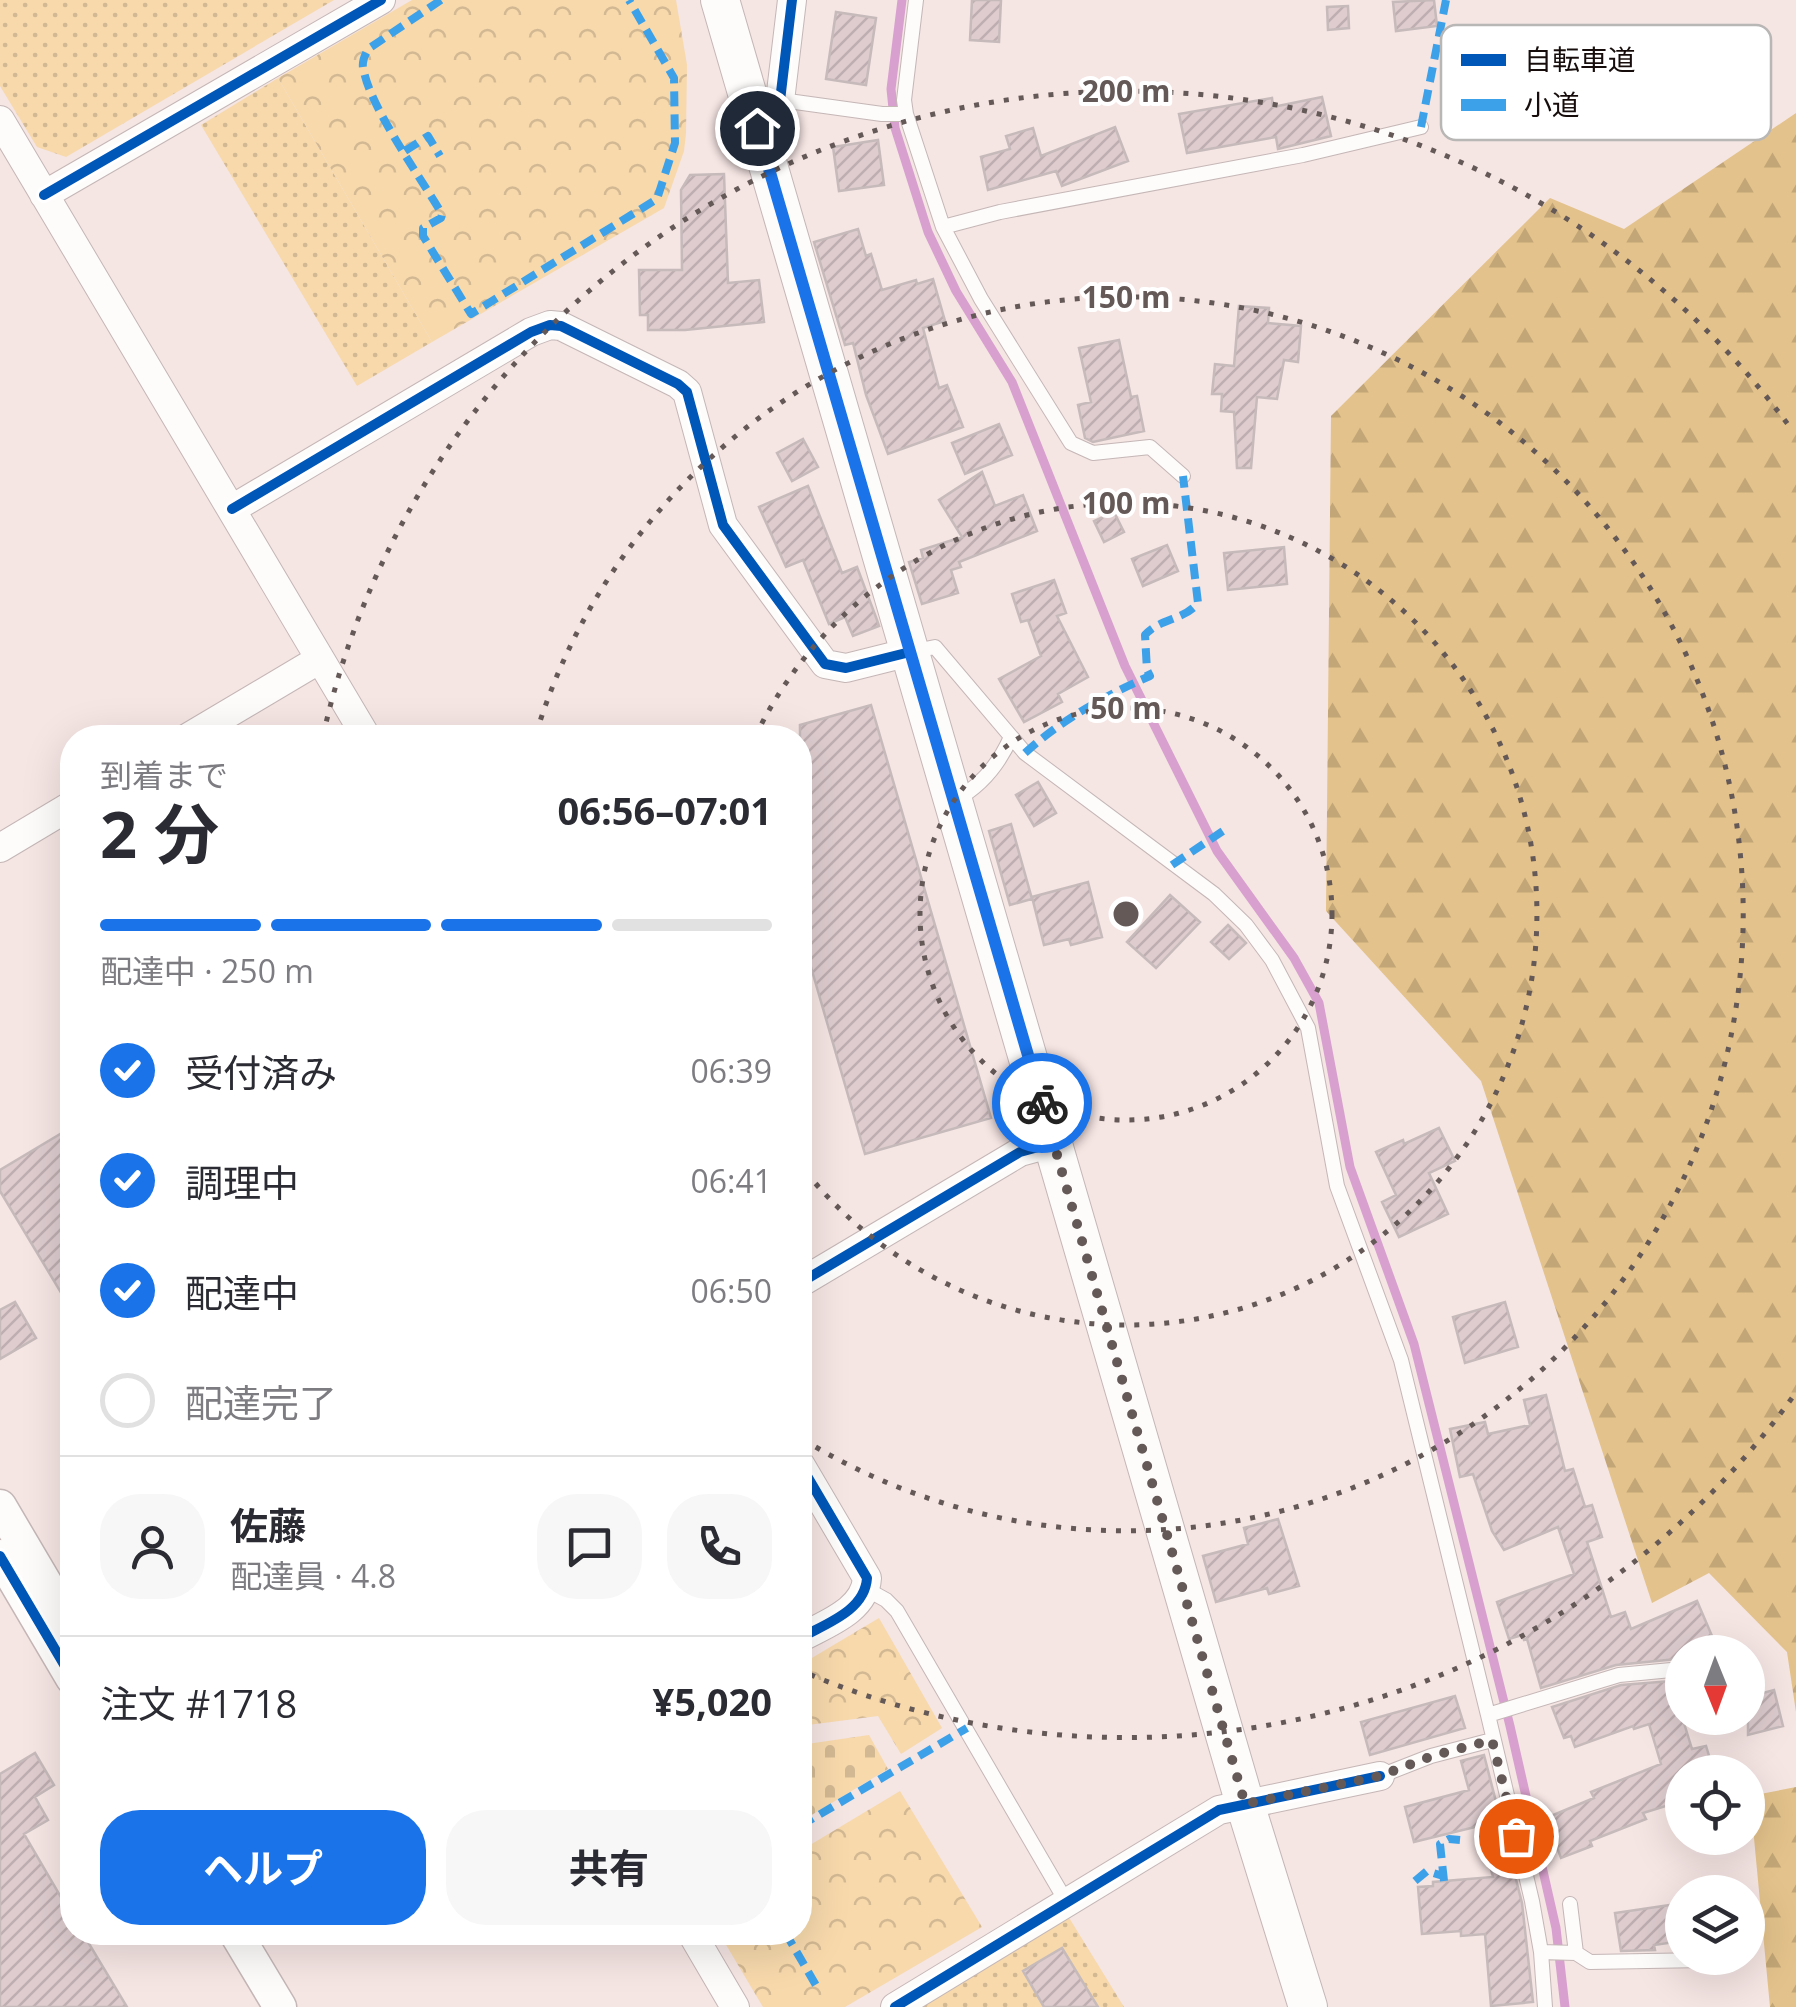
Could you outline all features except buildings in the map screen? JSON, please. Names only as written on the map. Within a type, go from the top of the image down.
[{"type":"main road","points":[[720,0],[769,114],[910,652],[1245,1804],[1308,2007]]},
{"type":"street","points":[[44,195],[382,0]]},
{"type":"street","points":[[769,114],[792,0]]},
{"type":"street","points":[[0,120],[359,725]]},
{"type":"street","points":[[232,510],[531,332],[550,325],[561,326],[687,392],[724,526],[825,664],[846,668],[910,652]]},
{"type":"street","points":[[208,725],[320,658]]},
{"type":"street","points":[[0,848],[60,812]]},
{"type":"street","points":[[812,1276],[1020,1152],[1053,1143]]},
{"type":"street","points":[[812,1484],[863,1570],[866,1589],[854,1606],[812,1631]]},
{"type":"street","points":[[0,1506],[60,1608]]},
{"type":"street","points":[[0,1556],[60,1658]]},
{"type":"street","points":[[895,2007],[1219,1810],[1380,1776]]},
{"type":"street","points":[[243,1945],[280,2007]]},
{"type":"street","points":[[260,1945],[296,2007]]},
{"type":"street","points":[[699,1945],[735,2007]]},
{"type":"lane","points":[[916,0],[903,115],[943,227],[981,299],[1071,443],[1093,453],[1150,447],[1183,476]]},
{"type":"lane","points":[[769,114],[903,115]]},
{"type":"lane","points":[[943,227],[1000,212],[1303,155],[1421,127]]},
{"type":"lane","points":[[910,652],[934,647],[943,654],[1025,753],[1214,894],[1272,960],[1308,1028],[1337,1186],[1401,1360],[1489,1714],[1532,1901],[1545,2007]]},
{"type":"lane","points":[[955,800],[978,784],[1001,760],[1011,737]]},
{"type":"lane","points":[[866,1589],[898,1611],[1067,1903]]},
{"type":"lane","points":[[1489,1714],[1620,1675],[1665,1671]]},
{"type":"lane","points":[[1380,1776],[1432,1756],[1492,1740]]},
{"type":"lane","points":[[1570,1904],[1576,1953]]},
{"type":"lane","points":[[1541,1952],[1576,1953],[1590,1962],[1665,1961]]},
{"type":"green space","points":[[0,0],[334,0],[66,157],[37,147],[0,86]]},
{"type":"green space","points":[[412,0],[676,0],[687,65],[684,151],[664,208],[432,342],[278,78]]},
{"type":"green space","points":[[278,78],[432,342],[357,386],[201,125]]},
{"type":"green space","points":[[1796,113],[1796,1712],[1787,1652],[1709,1573],[1652,1603],[1481,1081],[1326,911],[1331,416],[1550,198],[1624,229],[1756,140],[1771,140],[1771,130]]},
{"type":"green space","points":[[879,1618],[942,1728],[901,1754],[878,1716],[812,1724],[812,1658]]},
{"type":"green space","points":[[869,1735],[888,1769],[812,1815],[812,1743]]},
{"type":"green space","points":[[1796,1787],[1796,2007],[1770,2007],[1765,1875],[1757,1875],[1756,1855],[1765,1855],[1765,1793]]},
{"type":"green space","points":[[900,1791],[982,1927],[845,2007],[763,2007],[726,1945],[812,1945],[812,1844]]},
{"type":"green space","points":[[1068,1916],[1124,2007],[916,2007]]},
{"type":"waterway","points":[[902,0],[891,89],[895,128],[928,232],[956,291],[1012,382],[1125,666],[1217,851],[1294,958],[1319,1003],[1350,1167],[1414,1344],[1510,1726],[1556,1928],[1565,2007]]},
{"type":"marked path","points":[[441,0],[368,49],[363,66],[387,124],[442,214],[423,228],[423,236],[471,314],[657,199],[675,143],[674,78],[629,0]]},
{"type":"marked path","points":[[1441,25],[1446,0]]},
{"type":"marked path","points":[[1421,127],[1441,25]]},
{"type":"marked path","points":[[405,151],[428,136],[440,156]]},
{"type":"marked path","points":[[1025,753],[1084,709],[1150,676],[1145,635],[1198,603],[1183,476]]},
{"type":"marked path","points":[[1172,865],[1229,827]]},
{"type":"marked path","points":[[812,1819],[967,1728]]},
{"type":"marked path","points":[[1444,1881],[1440,1844],[1449,1839],[1460,1840]]},
{"type":"marked path","points":[[1415,1881],[1427,1871],[1443,1876]]},
{"type":"marked path","points":[[793,1945],[817,1987]]},
{"type":"cycle path","points":[[44,195],[381,0]]},
{"type":"cycle path","points":[[757,128],[779,109],[792,0]]},
{"type":"cycle path","points":[[232,509],[531,332],[550,325],[561,326],[687,392],[723,525],[825,664],[846,668],[910,652]]},
{"type":"cycle path","points":[[812,1276],[1020,1152],[1053,1143]]},
{"type":"cycle path","points":[[812,1484],[867,1578],[865,1589],[852,1608],[812,1632]]},
{"type":"cycle path","points":[[0,1556],[60,1658]]},
{"type":"cycle path","points":[[895,2007],[1219,1810],[1380,1776]]},
{"type":"way so far","points":[[1042,1103],[1245,1804],[1380,1776],[1432,1756],[1492,1740],[1516,1836]]},
{"type":"route","points":[[757,128],[1042,1103]]}]
